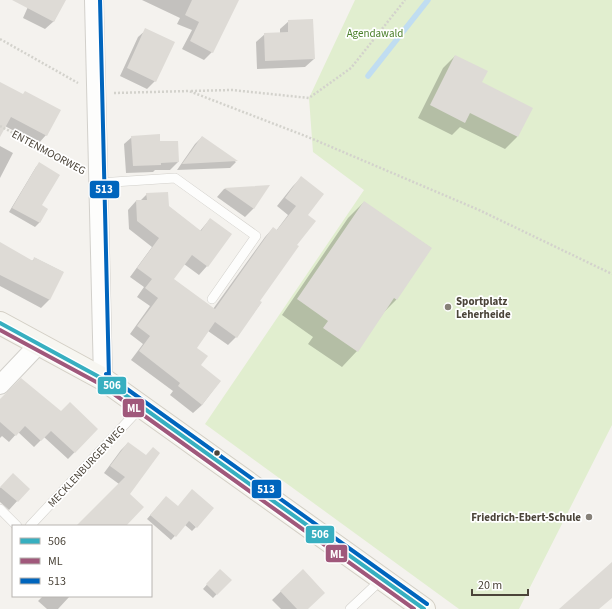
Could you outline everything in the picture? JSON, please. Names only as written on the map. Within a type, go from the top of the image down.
[{"type":"street","name":"ENTENMOORWEG","points":[[94,0],[103,379]]},
{"type":"street","points":[[0,323],[103,379],[424,609]]},
{"type":"street","points":[[0,385],[39,344]]},
{"type":"lane","points":[[98,181],[175,178],[256,236],[212,299]]},
{"type":"lane","name":"MECKLENBURGER WEG","points":[[31,525],[142,406]]},
{"type":"lane","points":[[0,510],[16,525]]},
{"type":"lane","points":[[350,609],[382,579]]},
{"type":"path","points":[[0,39],[96,93],[232,90],[309,98],[351,68],[405,0]]},
{"type":"path","points":[[189,91],[308,137],[479,210],[612,274]]},
{"type":"path","name":"ENTENMOORWEG","points":[[0,126],[98,181]]},
{"type":"green space","name":"Sportplatz Leherheide","points":[[355,0],[612,0],[612,425],[519,609],[459,609],[205,424],[364,190],[313,152],[309,98]]},
{"type":"building","points":[[12,0],[66,0],[54,22]]},
{"type":"building","points":[[192,0],[239,0],[213,53],[190,41],[199,22],[185,15]]},
{"type":"building","points":[[313,19],[315,59],[265,61],[264,33],[288,32],[288,20]]},
{"type":"building","points":[[145,28],[175,42],[156,82],[127,68]]},
{"type":"building","points":[[455,55],[488,71],[482,82],[533,108],[518,137],[470,113],[465,123],[430,105]]},
{"type":"building","points":[[0,82],[23,94],[25,91],[61,110],[47,136],[11,117],[0,137]]},
{"type":"building","points":[[160,134],[160,141],[178,141],[179,162],[161,163],[161,165],[133,166],[131,136]]},
{"type":"building","points":[[202,136],[238,161],[182,164]]},
{"type":"building","points":[[39,162],[60,175],[42,205],[48,209],[40,223],[12,208]]},
{"type":"building","points":[[301,176],[324,194],[308,215],[316,221],[297,245],[299,246],[260,301],[262,302],[237,338],[215,322],[197,348],[208,356],[201,365],[221,381],[202,405],[178,386],[180,383],[139,351],[150,336],[137,326],[158,298],[145,288],[152,279],[137,268],[159,238],[137,221],[136,200],[147,200],[146,193],[168,192],[169,206],[201,231],[210,218],[232,234],[208,267],[192,255],[174,279],[215,309],[273,227],[277,230],[296,206],[285,198]]},
{"type":"building","points":[[270,185],[254,209],[224,188]]},
{"type":"building","points":[[364,201],[432,248],[397,300],[394,298],[358,352],[323,328],[328,321],[297,299]]},
{"type":"building","points":[[0,242],[33,261],[34,257],[64,272],[50,300],[0,275]]},
{"type":"building","points":[[21,378],[61,411],[70,402],[98,429],[75,453],[51,431],[41,441],[25,426],[16,436],[0,422],[0,399]]},
{"type":"building","points":[[128,442],[146,455],[153,447],[160,453],[130,494],[144,507],[127,525],[77,525],[125,477],[110,466]]},
{"type":"building","points":[[13,473],[30,489],[18,502],[0,487]]},
{"type":"building","points":[[192,489],[214,508],[197,528],[189,521],[176,537],[150,515],[166,496],[178,506]]},
{"type":"building","points":[[612,562],[612,598],[599,609],[559,609]]},
{"type":"building","points":[[220,569],[232,580],[217,595],[206,584]]},
{"type":"building","points":[[303,569],[325,593],[308,609],[297,609],[280,591]]},
{"type":"waterway","points":[[368,76],[428,0]]},
{"type":"transit line","name":"513","points":[[100,0],[109,379]]},
{"type":"transit line","name":"506","points":[[0,323],[103,379],[424,609]]},
{"type":"transit line","name":"ML","points":[[0,330],[100,384],[414,609]]},
{"type":"transit line","name":"513","points":[[106,374],[427,604]]},
{"type":"place","name":"Sportplatz Leherheide","points":[[448,307]]},
{"type":"place","name":"Friedrich-Ebert-Schule","points":[[589,517]]},
{"type":"park label","name":"Agendawald","points":[[375,33]]}]
